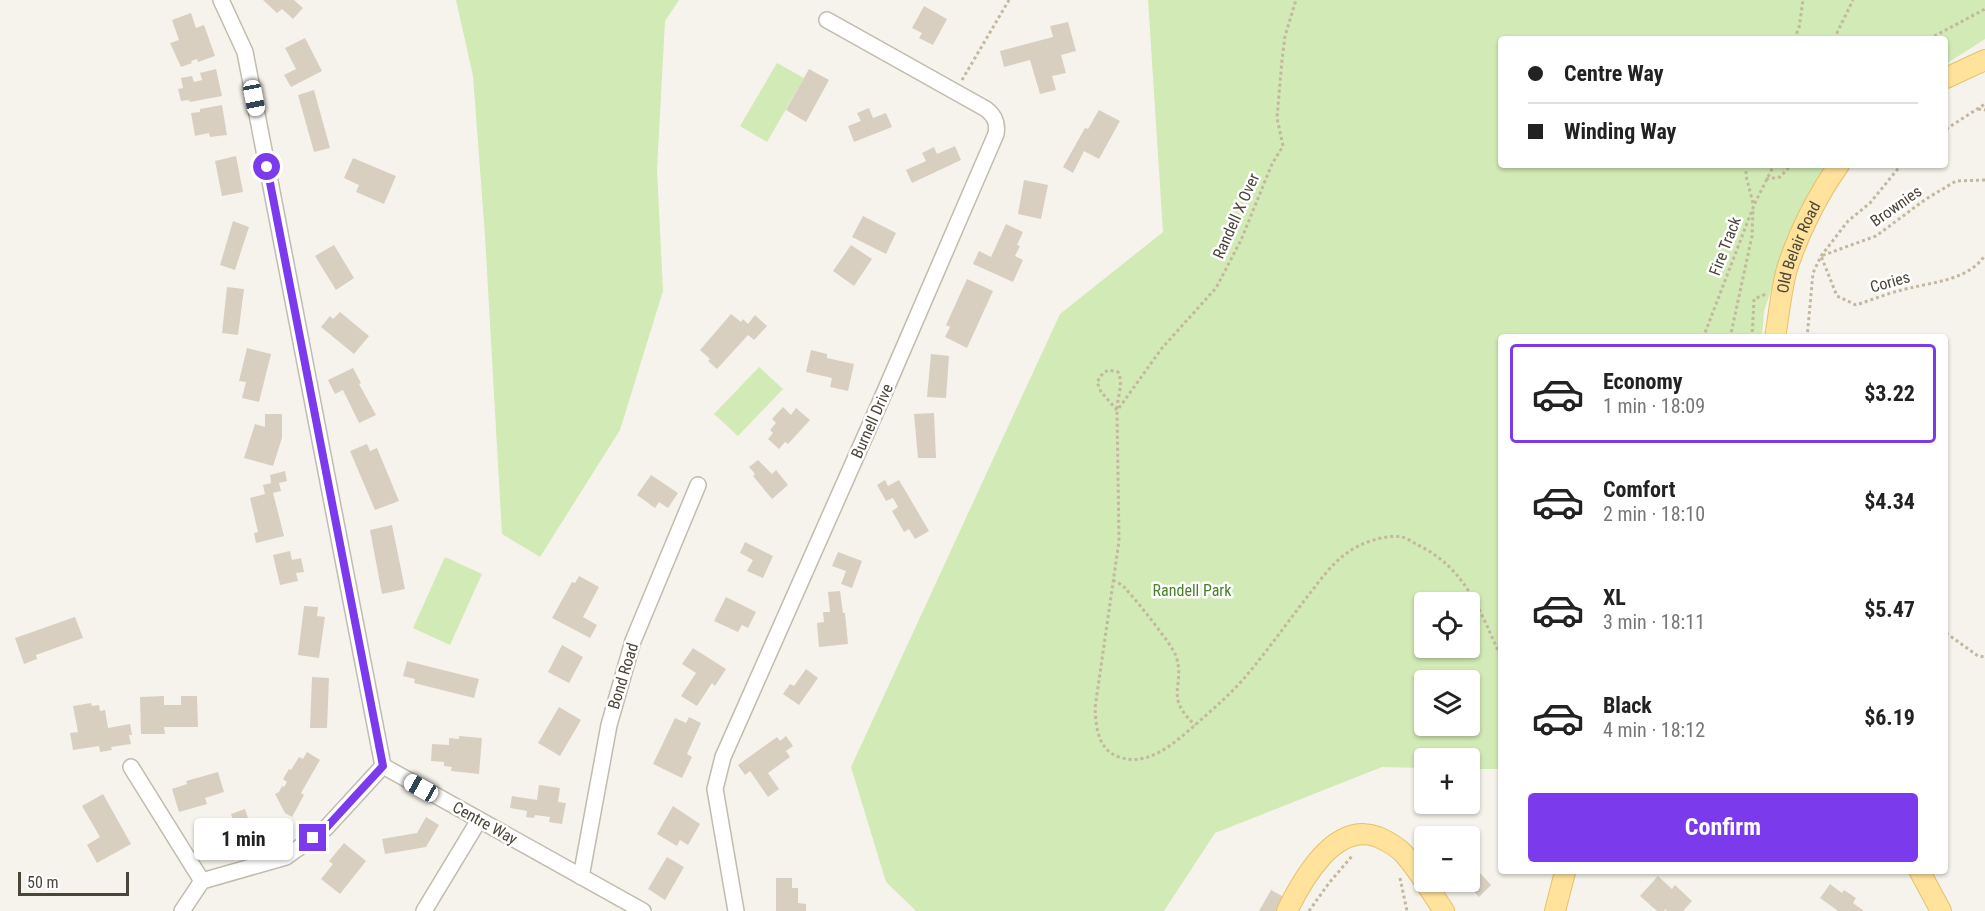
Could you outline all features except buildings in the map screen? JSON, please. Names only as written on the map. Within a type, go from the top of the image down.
[{"type":"main road","points":[[1948,77],[1985,60]]},
{"type":"main road","name":"Old Belair Road","points":[[1776,334],[1787,270],[1799,237],[1837,168]]},
{"type":"main road","points":[[1287,911],[1298,886],[1328,848],[1355,834],[1372,835],[1388,841],[1404,853],[1444,911]]},
{"type":"main road","points":[[1555,911],[1564,874]]},
{"type":"main road","points":[[1921,874],[1941,911]]},
{"type":"street","points":[[182,911],[202,881],[286,857],[326,828],[383,766],[245,52],[221,0]]},
{"type":"street","name":"Burnell Drive","points":[[736,911],[715,789],[718,770],[998,126],[994,115],[827,20]]},
{"type":"street","name":"Bond Road","points":[[581,877],[609,725],[633,641],[698,484]]},
{"type":"street","name":"Centre Way","points":[[383,766],[644,911]]},
{"type":"street","points":[[131,767],[202,881]]},
{"type":"street","points":[[424,911],[479,820]]},
{"type":"path","points":[[955,92],[1009,0]]},
{"type":"path","name":"Randell X Over","points":[[1118,410],[1162,348],[1216,288],[1241,240],[1272,164],[1283,146],[1277,118],[1282,60],[1285,36],[1296,0]]},
{"type":"path","points":[[1795,36],[1799,28],[1803,0]]},
{"type":"path","points":[[1835,36],[1853,0]]},
{"type":"path","points":[[1935,36],[1985,9]]},
{"type":"path","points":[[1948,128],[1985,104]]},
{"type":"path","points":[[1976,109],[1985,111]]},
{"type":"path","points":[[1731,334],[1752,236],[1754,205],[1746,168]]},
{"type":"path","name":"Fire Track","points":[[1705,334],[1754,205],[1772,168]]},
{"type":"path","points":[[1766,179],[1780,177],[1788,168]]},
{"type":"path","points":[[1807,334],[1814,273],[1821,256],[1842,228],[1870,203],[1899,168]]},
{"type":"path","name":"Brownies","points":[[1821,256],[1876,236],[1926,199],[1956,181],[1985,180]]},
{"type":"path","name":"Cories","points":[[1821,256],[1837,296],[1856,304],[1962,274],[1980,264],[1985,255]]},
{"type":"path","points":[[1752,334],[1754,299],[1784,286]]},
{"type":"path","points":[[1118,410],[1101,392],[1097,382],[1103,373],[1109,370],[1118,372],[1121,379],[1118,410],[1119,541],[1095,708],[1096,726],[1101,742],[1113,755],[1129,760],[1150,758],[1176,741],[1221,702],[1246,676],[1322,578],[1347,553],[1372,539],[1402,537],[1436,554],[1461,578],[1477,604],[1498,650]]},
{"type":"path","points":[[1113,580],[1123,586],[1160,632],[1175,656],[1178,676],[1176,700],[1182,713],[1194,725]]},
{"type":"path","points":[[1948,634],[1978,656],[1985,657]]},
{"type":"path","points":[[1309,911],[1346,862],[1357,852]]},
{"type":"path","points":[[1396,872],[1400,878],[1407,911]]},
{"type":"green space","points":[[456,0],[679,0],[665,21],[657,170],[663,291],[620,430],[540,557],[502,534],[485,236],[473,76]]},
{"type":"green space","name":"Randell Park","points":[[1148,0],[1985,0],[1985,39],[1948,63],[1948,36],[1498,36],[1498,168],[1826,168],[1797,215],[1764,311],[1762,334],[1498,334],[1498,769],[1480,769],[1480,748],[1414,748],[1414,768],[1382,767],[1215,833],[1164,911],[916,911],[886,882],[851,767],[1060,314],[1163,232]]},
{"type":"green space","points":[[777,63],[804,78],[767,142],[740,126]]},
{"type":"green space","points":[[759,367],[783,389],[738,436],[714,414]]},
{"type":"green space","points":[[445,557],[482,574],[450,645],[413,628]]},
{"type":"route","points":[[267,167],[383,766],[326,828],[313,838]]}]
